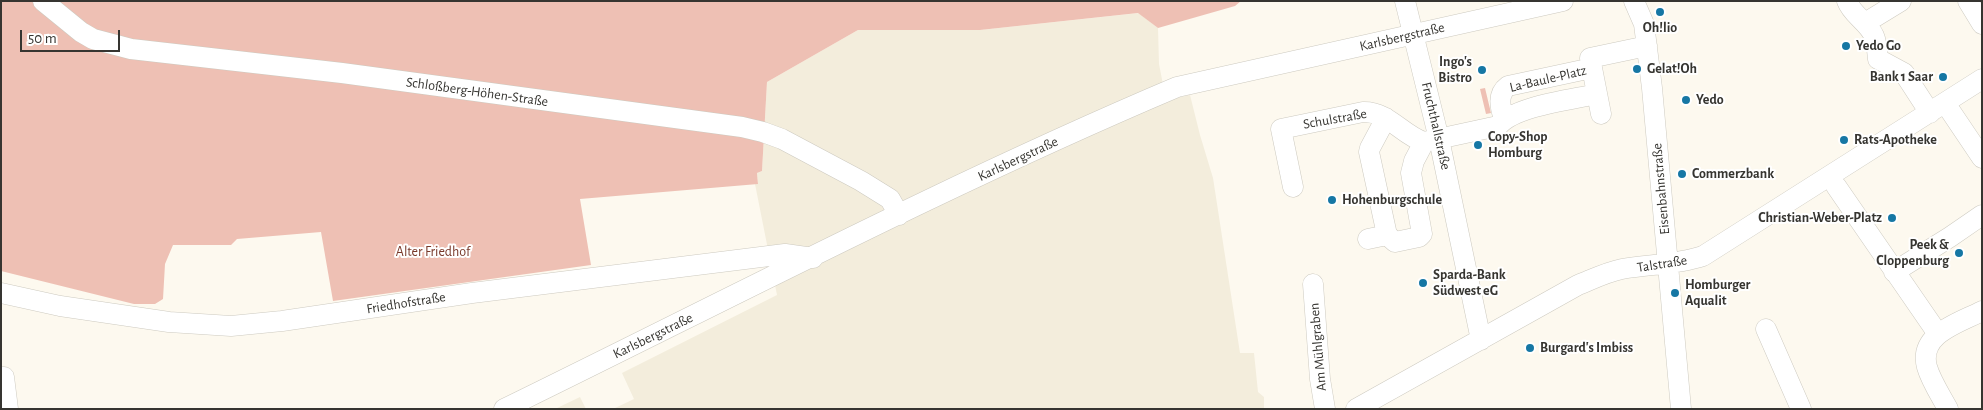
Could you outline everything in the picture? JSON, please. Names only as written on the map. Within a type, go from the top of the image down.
[{"type":"street","name":"Schloßberg-Höhen-Straße","points":[[43,1],[81,32],[93,39],[131,49],[342,73],[742,127],[763,132],[782,139],[861,181],[890,199],[899,215]]},
{"type":"street","name":"Fruchthallstraße","points":[[1405,1],[1414,35],[1432,141],[1481,340]]},
{"type":"street","name":"Karlsbergstraße","points":[[504,409],[899,215],[1120,111],[1177,87],[1563,1]]},
{"type":"street","points":[[1847,1],[1852,11],[1865,23],[1873,35],[1878,59],[1904,73],[1937,108],[1976,142],[1982,158]]},
{"type":"street","points":[[1865,23],[1901,1]]},
{"type":"street","points":[[1968,1],[1982,24]]},
{"type":"street","name":"Eisenbahnstraße","points":[[1643,4],[1681,409]]},
{"type":"street","name":"La-Baule-Platz","points":[[1590,58],[1647,46]]},
{"type":"street","name":"La-Baule-Platz","points":[[1432,141],[1498,126],[1504,119],[1523,110],[1597,94],[1592,68],[1508,86],[1502,90],[1500,98],[1504,119]]},
{"type":"street","name":"Talstraße","points":[[1356,409],[1578,285],[1623,269],[1667,265],[1703,256],[1982,80]]},
{"type":"street","points":[[1597,94],[1601,114]]},
{"type":"street","name":"Schulstraße","points":[[1293,187],[1281,130],[1363,112],[1372,112],[1386,118],[1416,140],[1432,141]]},
{"type":"street","points":[[1386,118],[1370,148],[1377,237],[1395,242],[1419,237],[1422,234],[1411,173],[1414,161],[1432,141]]},
{"type":"street","points":[[1836,186],[1938,334]]},
{"type":"street","points":[[1894,272],[1982,215]]},
{"type":"street","name":"Friedhofstraße","points":[[1,292],[60,306],[169,322],[231,326],[282,321],[472,293],[785,254],[812,258]]},
{"type":"street","name":"Am Mühlgraben","points":[[1313,284],[1320,379],[1325,409]]},
{"type":"street","points":[[1948,409],[1927,366],[1926,352],[1929,342],[1938,334],[1982,311]]},
{"type":"street","points":[[1766,329],[1802,409]]},
{"type":"street","points":[[4,377],[8,409]]},
{"type":"shaded area","points":[[1139,13],[1158,28],[1159,64],[1166,100],[1190,95],[1213,178],[1240,353],[1254,353],[1258,392],[1264,397],[1264,409],[613,409],[634,399],[622,373],[777,295],[755,184],[758,183],[757,173],[762,171],[767,82],[858,30],[980,30]]},
{"type":"shaded area","points":[[580,397],[586,409],[555,409]]},
{"type":"green space","name":"Alter Friedhof","points":[[1,1],[1241,1],[1235,6],[1158,28],[1138,13],[980,30],[858,30],[767,82],[762,171],[757,173],[758,184],[580,199],[591,265],[333,301],[321,232],[237,239],[231,245],[173,245],[165,264],[163,299],[155,304],[134,304],[1,271]]},
{"type":"green space","points":[[1485,88],[1491,113],[1486,114],[1480,89]]},
{"type":"place","name":"Oh!lio","points":[[1660,12]]},
{"type":"place","name":"Yedo Go","points":[[1846,46]]},
{"type":"place","name":"Gelat!Oh","points":[[1637,69]]},
{"type":"place","name":"Ingo's Bistro","points":[[1482,70]]},
{"type":"place","name":"Bank 1 Saar","points":[[1943,77]]},
{"type":"place","name":"Yedo","points":[[1686,100]]},
{"type":"place","name":"Rats-Apotheke","points":[[1844,140]]},
{"type":"place","name":"Copy-Shop Homburg","points":[[1478,145]]},
{"type":"place","name":"Commerzbank","points":[[1682,174]]},
{"type":"place","name":"Hohenburgschule","points":[[1332,200]]},
{"type":"place","name":"Christian-Weber-Platz","points":[[1892,218]]},
{"type":"place","name":"Peek & Cloppenburg","points":[[1959,253]]},
{"type":"place","name":"Sparda-Bank Südwest eG","points":[[1423,283]]},
{"type":"place","name":"Homburger Aqualit","points":[[1675,293]]},
{"type":"place","name":"Burgard's Imbiss","points":[[1530,348]]}]
